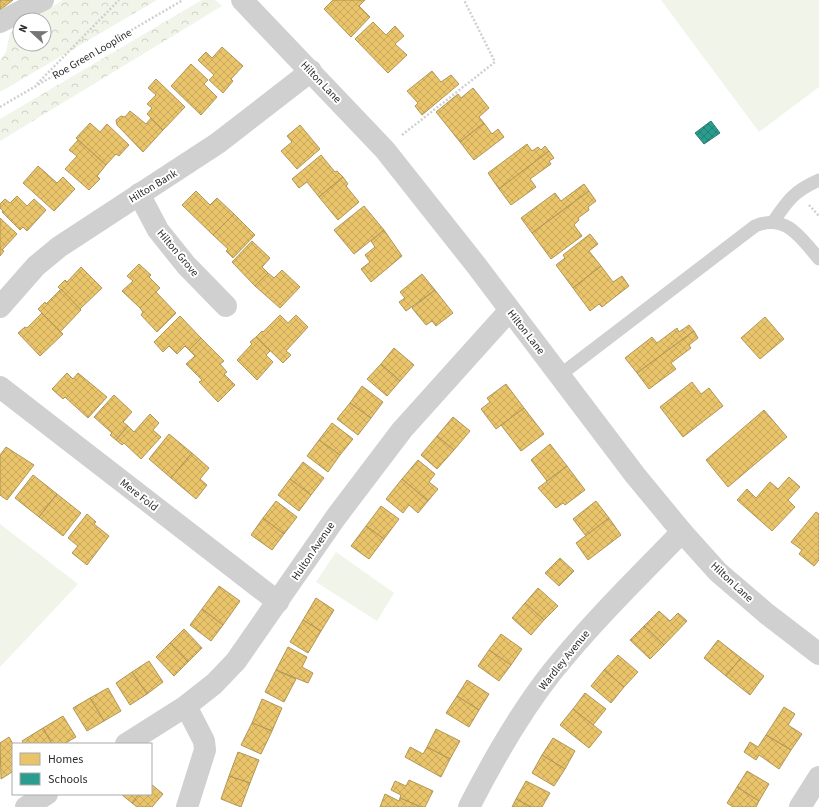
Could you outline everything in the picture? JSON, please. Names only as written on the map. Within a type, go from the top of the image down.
[{"type":"street","points":[[0,22],[43,0]]},
{"type":"street","name":"Hilton Lane","points":[[242,0],[385,150],[476,265],[509,311],[560,375],[635,475],[682,532],[718,572],[767,614],[819,654]]},
{"type":"street","name":"Hilton Bank","points":[[0,307],[36,266],[59,247],[218,144],[311,71]]},
{"type":"street","name":"Hilton Grove","points":[[139,194],[163,236],[186,265],[226,306]]},
{"type":"street","name":"Hulton Avenue","points":[[128,743],[186,706],[214,684],[236,661],[336,517],[402,430],[509,311]]},
{"type":"street","name":"Mere Fold","points":[[0,387],[278,602]]},
{"type":"street","name":"Wardley Avenue","points":[[469,807],[518,720],[552,672],[610,605],[682,532]]},
{"type":"street","points":[[186,706],[204,741],[206,750],[187,807]]},
{"type":"street","points":[[800,807],[819,777]]},
{"type":"street","points":[[26,807],[45,795]]},
{"type":"lane","points":[[773,222],[793,194],[804,186],[819,180]]},
{"type":"lane","points":[[560,375],[755,226],[773,222],[782,224],[796,232],[819,259]]},
{"type":"path","points":[[34,87],[119,0]]},
{"type":"path","name":"Roe Green Loopline","points":[[0,107],[184,0]]},
{"type":"path","points":[[385,150],[495,62],[464,0]]},
{"type":"green space","points":[[63,0],[157,0],[0,92],[0,61],[6,52],[10,33],[12,32],[12,52],[52,52],[52,12],[44,12]]},
{"type":"green space","points":[[202,0],[215,0],[222,6],[0,141],[0,119]]},
{"type":"green space","points":[[661,0],[819,0],[819,87],[759,132]]},
{"type":"green space","points":[[0,524],[78,584],[0,667]]},
{"type":"green space","points":[[336,552],[394,593],[377,621],[316,582]]},
{"type":"building: Homes","points":[[0,0],[13,0],[0,10]]},
{"type":"building: Homes","points":[[333,0],[365,0],[359,6],[370,17],[351,37],[324,9]]},
{"type":"building: Homes","points":[[373,22],[386,35],[395,26],[404,36],[395,44],[407,55],[388,73],[355,39]]},
{"type":"building: Homes","points":[[222,47],[243,66],[231,79],[233,81],[223,93],[209,80],[214,75],[198,60],[206,52],[212,58]]},
{"type":"building: Homes","points":[[191,64],[208,80],[204,84],[217,97],[201,115],[171,86]]},
{"type":"building: Homes","points":[[432,71],[441,82],[451,75],[459,84],[422,115],[415,106],[418,103],[407,91]]},
{"type":"building: Homes","points":[[156,79],[185,107],[163,130],[147,114],[152,108],[147,104],[156,95],[148,88]]},
{"type":"building: Homes","points":[[473,88],[489,108],[479,117],[484,123],[460,142],[436,112],[458,94],[461,98]]},
{"type":"building: Homes","points":[[130,111],[146,124],[151,118],[163,130],[143,152],[117,125],[116,120],[121,116],[125,117]]},
{"type":"building: Homes","points":[[90,123],[100,132],[107,124],[129,145],[119,156],[116,154],[106,165],[76,138]]},
{"type":"building: Homes","points":[[484,123],[492,134],[498,129],[504,137],[474,160],[460,142]]},
{"type":"building: Homes","points":[[300,125],[320,149],[297,169],[281,151],[292,142],[287,136]]},
{"type":"building: Homes","points":[[78,140],[106,165],[97,176],[100,179],[89,190],[65,169],[77,156],[69,150]]},
{"type":"building: Homes","points":[[527,144],[532,151],[538,147],[541,150],[545,146],[549,151],[499,189],[488,173]]},
{"type":"building: Homes","points":[[549,151],[554,158],[549,161],[551,164],[530,179],[536,187],[511,205],[499,189]]},
{"type":"building: Homes","points":[[321,155],[335,172],[337,171],[343,177],[319,197],[307,182],[299,188],[292,179]]},
{"type":"building: Homes","points":[[38,166],[57,183],[63,177],[75,189],[54,211],[23,183]]},
{"type":"building: Homes","points":[[343,177],[348,184],[346,186],[359,202],[338,220],[319,197]]},
{"type":"building: Homes","points":[[584,184],[589,191],[532,233],[521,218],[555,193],[561,201]]},
{"type":"building: Homes","points":[[196,191],[210,205],[217,198],[234,214],[213,235],[182,205]]},
{"type":"building: Homes","points":[[589,191],[596,201],[588,207],[589,210],[578,218],[579,220],[574,225],[582,236],[551,259],[532,233]]},
{"type":"building: Homes","points":[[17,196],[27,206],[34,199],[46,210],[27,231],[23,227],[20,230],[2,212],[3,211],[0,208],[0,204],[5,199],[10,203]]},
{"type":"building: Homes","points":[[364,206],[384,230],[354,254],[334,230]]},
{"type":"building: Homes","points":[[234,214],[255,235],[233,258],[226,251],[228,249],[213,235]]},
{"type":"building: Homes","points":[[0,218],[17,234],[2,250],[4,251],[0,256]]},
{"type":"building: Homes","points":[[384,230],[402,256],[371,282],[361,269],[370,262],[365,255],[375,247],[371,241]]},
{"type":"building: Homes","points":[[590,234],[598,244],[589,251],[601,266],[573,288],[556,265],[565,258],[563,255]]},
{"type":"building: Homes","points":[[252,241],[270,258],[262,267],[268,273],[255,286],[232,262]]},
{"type":"building: Homes","points":[[139,264],[151,275],[149,277],[160,288],[140,308],[122,291],[133,281],[127,276]]},
{"type":"building: Homes","points":[[601,266],[613,282],[622,276],[629,286],[602,307],[599,304],[590,311],[573,288]]},
{"type":"building: Homes","points":[[81,267],[102,288],[80,309],[58,287],[65,280],[67,282]]},
{"type":"building: Homes","points":[[282,270],[300,287],[280,308],[255,286],[268,273],[274,278]]},
{"type":"building: Homes","points":[[422,274],[435,290],[406,311],[399,302],[405,298],[400,292]]},
{"type":"building: Homes","points":[[61,289],[81,310],[60,332],[38,309],[45,302],[46,304]]},
{"type":"building: Homes","points":[[435,290],[453,313],[436,326],[432,321],[426,325],[412,308]]},
{"type":"building: Homes","points":[[156,292],[176,313],[157,332],[141,315],[143,312],[140,308]]},
{"type":"building: Homes","points":[[42,313],[63,334],[40,356],[18,333],[25,327],[27,328]]},
{"type":"building: Homes","points":[[280,315],[288,323],[296,315],[308,327],[286,351],[291,355],[283,363],[256,337]]},
{"type":"building: Homes","points":[[180,316],[201,338],[189,350],[185,346],[177,354],[169,346],[163,352],[154,342]]},
{"type":"building: Homes","points":[[765,317],[784,339],[760,359],[741,338]]},
{"type":"building: Homes","points":[[689,325],[694,331],[637,373],[625,358],[652,337],[657,343],[677,328],[679,332]]},
{"type":"building: Homes","points":[[694,331],[698,338],[689,345],[691,348],[671,363],[676,369],[649,389],[637,373]]},
{"type":"building: Homes","points":[[256,337],[270,351],[266,355],[273,362],[257,380],[237,360],[252,344],[250,342]]},
{"type":"building: Homes","points":[[201,338],[224,361],[220,364],[227,372],[224,374],[235,385],[218,402],[199,382],[202,380],[186,364],[195,356],[189,350]]},
{"type":"building: Homes","points":[[394,348],[414,365],[400,381],[381,364]]},
{"type":"building: Homes","points":[[381,364],[400,381],[387,396],[367,379]]},
{"type":"building: Homes","points":[[67,373],[73,379],[78,373],[107,397],[88,418],[65,397],[63,399],[52,389]]},
{"type":"building: Homes","points":[[692,382],[701,394],[709,388],[723,406],[683,437],[660,407]]},
{"type":"building: Homes","points":[[506,384],[524,408],[496,429],[481,409],[490,402],[487,398]]},
{"type":"building: Homes","points":[[362,386],[383,402],[371,418],[350,403]]},
{"type":"building: Homes","points":[[114,395],[132,412],[123,422],[128,426],[116,440],[110,435],[112,433],[94,417]]},
{"type":"building: Homes","points":[[350,403],[371,418],[358,435],[337,419]]},
{"type":"building: Homes","points":[[524,408],[544,434],[521,451],[501,425]]},
{"type":"building: Homes","points":[[764,410],[787,437],[728,487],[706,460]]},
{"type":"building: Homes","points":[[150,414],[159,423],[153,430],[161,437],[141,459],[124,443],[122,445],[116,440],[128,426],[134,432]]},
{"type":"building: Homes","points":[[453,417],[470,431],[454,450],[437,436]]},
{"type":"building: Homes","points":[[332,423],[353,439],[340,455],[319,440]]},
{"type":"building: Homes","points":[[169,434],[192,453],[171,478],[149,459]]},
{"type":"building: Homes","points":[[437,436],[454,450],[437,469],[421,455]]},
{"type":"building: Homes","points":[[319,440],[340,455],[328,472],[307,456]]},
{"type":"building: Homes","points":[[550,444],[567,466],[547,481],[531,460]]},
{"type":"building: Homes","points":[[6,447],[34,465],[7,500],[0,495],[0,455]]},
{"type":"building: Homes","points":[[192,453],[209,468],[200,479],[207,485],[196,499],[171,478]]},
{"type":"building: Homes","points":[[418,460],[435,474],[429,482],[438,489],[428,501],[402,479]]},
{"type":"building: Homes","points":[[303,462],[324,478],[311,495],[290,479]]},
{"type":"building: Homes","points":[[567,466],[585,490],[565,505],[563,503],[556,508],[538,488]]},
{"type":"building: Homes","points":[[33,475],[57,494],[39,517],[15,498]]},
{"type":"building: Homes","points":[[789,477],[800,487],[788,500],[795,507],[772,531],[737,500],[747,489],[756,498],[770,482],[778,489]]},
{"type":"building: Homes","points":[[290,479],[311,495],[299,511],[278,495]]},
{"type":"building: Homes","points":[[402,479],[428,501],[418,513],[409,505],[403,513],[386,499]]},
{"type":"building: Homes","points":[[57,494],[81,513],[63,536],[39,517]]},
{"type":"building: Homes","points":[[276,501],[297,517],[284,534],[263,518]]},
{"type":"building: Homes","points":[[596,501],[609,518],[586,536],[573,519]]},
{"type":"building: Homes","points":[[381,506],[399,519],[384,539],[366,526]]},
{"type":"building: Homes","points":[[816,512],[819,514],[819,560],[814,566],[799,554],[802,550],[791,542]]},
{"type":"building: Homes","points":[[87,514],[96,522],[94,524],[109,536],[87,565],[72,553],[78,546],[68,538]]},
{"type":"building: Homes","points":[[263,518],[284,534],[272,550],[251,535]]},
{"type":"building: Homes","points":[[609,518],[621,535],[588,560],[576,543]]},
{"type":"building: Homes","points":[[366,526],[384,539],[369,559],[351,546]]},
{"type":"building: Homes","points":[[560,558],[574,571],[559,586],[545,573]]},
{"type":"building: Homes","points":[[219,586],[240,601],[223,625],[202,609]]},
{"type":"building: Homes","points":[[538,588],[558,606],[544,620],[525,603]]},
{"type":"building: Homes","points":[[316,598],[334,610],[321,631],[303,620]]},
{"type":"building: Homes","points":[[525,603],[544,620],[531,635],[512,618]]},
{"type":"building: Homes","points":[[202,609],[223,625],[211,641],[190,625]]},
{"type":"building: Homes","points":[[659,611],[670,621],[678,613],[687,621],[664,645],[644,626]]},
{"type":"building: Homes","points":[[303,620],[321,631],[308,653],[290,642]]},
{"type":"building: Homes","points":[[644,626],[664,645],[650,659],[630,640]]},
{"type":"building: Homes","points":[[184,629],[202,648],[188,662],[170,643]]},
{"type":"building: Homes","points":[[501,634],[522,649],[511,665],[489,650]]},
{"type":"building: Homes","points":[[718,640],[741,658],[726,676],[704,658]]},
{"type":"building: Homes","points":[[170,643],[188,662],[174,676],[156,657]]},
{"type":"building: Homes","points":[[288,647],[307,657],[302,667],[313,673],[308,683],[276,670]]},
{"type":"building: Homes","points":[[489,650],[511,665],[499,681],[478,666]]},
{"type":"building: Homes","points":[[618,655],[638,672],[624,687],[604,670]]},
{"type":"building: Homes","points":[[741,658],[764,676],[750,695],[726,676]]},
{"type":"building: Homes","points":[[149,661],[163,682],[147,694],[132,672]]},
{"type":"building: Homes","points":[[276,670],[296,679],[284,702],[265,692]]},
{"type":"building: Homes","points":[[604,670],[624,687],[611,703],[591,686]]},
{"type":"building: Homes","points":[[132,672],[147,694],[130,705],[116,683]]},
{"type":"building: Homes","points":[[467,680],[489,694],[479,710],[457,696]]},
{"type":"building: Homes","points":[[108,688],[121,711],[104,721],[90,698]]},
{"type":"building: Homes","points":[[585,693],[606,709],[593,725],[573,709]]},
{"type":"building: Homes","points":[[457,696],[479,710],[469,727],[446,713]]},
{"type":"building: Homes","points":[[90,698],[104,721],[87,731],[73,708]]},
{"type":"building: Homes","points":[[262,699],[282,708],[272,731],[252,723]]},
{"type":"building: Homes","points":[[784,707],[795,714],[788,725],[802,734],[791,750],[766,735]]},
{"type":"building: Homes","points":[[573,709],[602,732],[589,748],[560,725]]},
{"type":"building: Homes","points":[[63,716],[76,737],[66,743],[51,743],[43,728]]},
{"type":"building: Homes","points":[[252,723],[272,731],[261,754],[241,745]]},
{"type":"building: Homes","points":[[43,728],[51,743],[23,743],[22,741]]},
{"type":"building: Homes","points":[[436,729],[460,741],[450,759],[427,747]]},
{"type":"building: Homes","points":[[766,735],[791,750],[779,769],[759,755],[756,760],[744,752],[750,742],[758,747]]},
{"type":"building: Homes","points":[[9,737],[12,743],[12,772],[1,779],[0,743]]},
{"type":"building: Homes","points":[[553,738],[575,751],[565,769],[542,755]]},
{"type":"building: Homes","points":[[410,747],[423,754],[427,747],[450,759],[441,777],[405,757]]},
{"type":"building: Homes","points":[[238,752],[259,760],[250,783],[229,776]]},
{"type":"building: Homes","points":[[542,755],[565,769],[554,786],[532,773]]},
{"type":"building: Homes","points":[[747,771],[769,784],[759,801],[737,787]]},
{"type":"building: Homes","points":[[229,776],[250,783],[241,807],[221,799]]},
{"type":"building: Homes","points":[[409,780],[433,791],[425,807],[421,807],[400,798],[401,795],[391,790],[395,781],[406,786]]},
{"type":"building: Homes","points":[[526,781],[550,793],[542,807],[531,807],[516,799]]},
{"type":"building: Homes","points":[[152,785],[163,794],[152,807],[137,807],[132,803],[138,795],[152,795]]},
{"type":"building: Homes","points":[[737,787],[759,801],[756,807],[733,807],[727,803]]},
{"type":"building: Homes","points":[[385,794],[399,801],[400,798],[421,807],[380,807]]},
{"type":"building: Homes","points":[[122,795],[138,795],[132,803]]},
{"type":"building: Homes","points":[[516,799],[531,807],[512,807]]},
{"type":"building: Schools","points":[[711,121],[720,133],[704,144],[695,133]]}]
